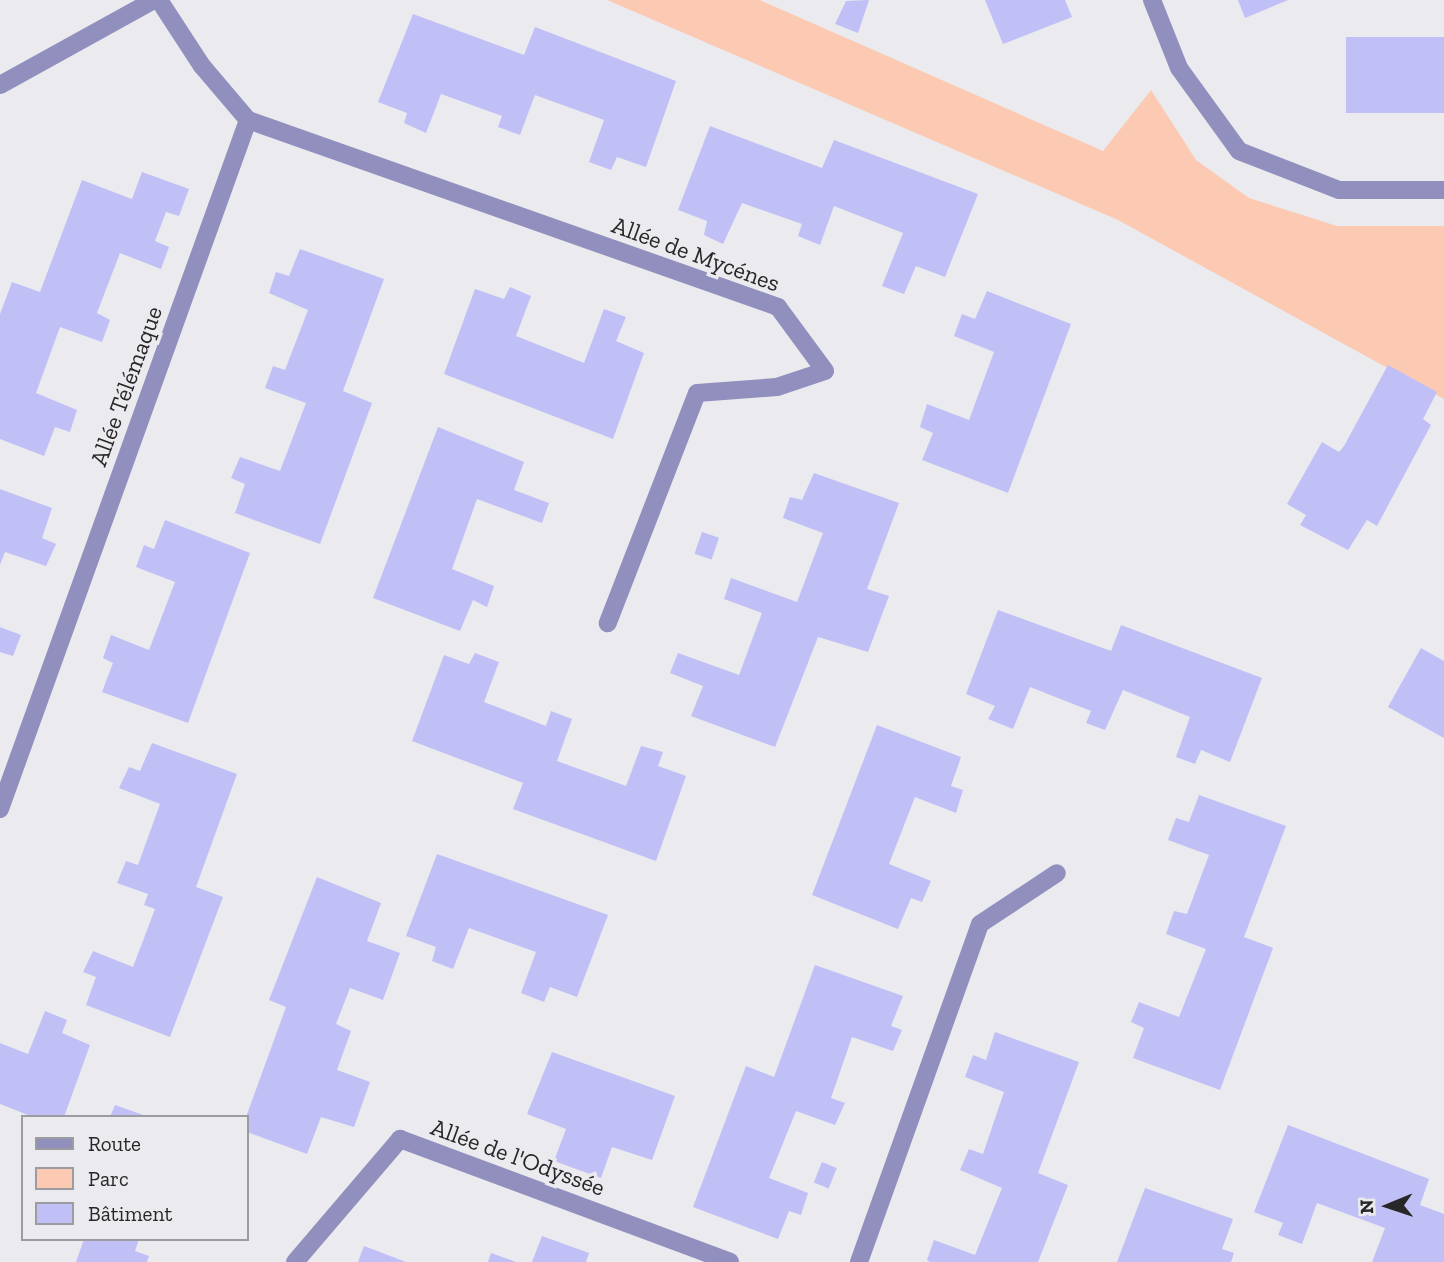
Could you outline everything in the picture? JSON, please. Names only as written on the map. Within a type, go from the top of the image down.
[{"type":"street","points":[[0,85],[157,0],[202,66],[248,120]]},
{"type":"street","points":[[1152,0],[1180,68],[1240,151],[1339,190],[1444,190]]},
{"type":"street","name":"Allée de Mycénes","points":[[248,120],[778,307],[825,371],[777,387],[697,393],[608,623]]},
{"type":"street","name":"Allée Télémaque","points":[[0,809],[248,120]]},
{"type":"street","points":[[859,1262],[980,924],[1057,873]]},
{"type":"street","name":"Allée de l'Odyssée","points":[[295,1262],[400,1139],[730,1262]]},
{"type":"green space","points":[[607,0],[760,0],[1103,151],[1151,90],[1196,160],[1249,198],[1337,226],[1444,226],[1444,399],[1118,220]]},
{"type":"building","points":[[869,0],[858,33],[835,24],[846,1]]},
{"type":"building","points":[[985,0],[1065,0],[1072,17],[1003,44]]},
{"type":"building","points":[[1238,0],[1288,0],[1245,18]]},
{"type":"building","points":[[413,14],[524,55],[535,27],[676,81],[646,167],[617,157],[611,170],[589,162],[604,120],[535,95],[520,135],[498,127],[502,116],[441,94],[426,133],[404,123],[407,113],[378,102]]},
{"type":"building","points":[[1346,37],[1444,37],[1444,113],[1346,113]]},
{"type":"building","points":[[710,126],[822,168],[834,140],[978,194],[945,277],[916,266],[904,294],[882,286],[903,233],[834,206],[820,245],[798,236],[802,224],[742,203],[723,244],[704,235],[707,221],[678,210]]},
{"type":"building","points":[[142,172],[189,189],[179,216],[166,212],[155,241],[169,247],[161,269],[120,253],[97,313],[110,320],[102,342],[60,327],[36,393],[77,410],[70,432],[55,427],[44,456],[0,439],[0,314],[12,282],[40,292],[82,180],[132,199]]},
{"type":"building","points":[[300,249],[384,279],[343,391],[372,403],[320,544],[235,513],[245,484],[231,478],[240,457],[280,471],[306,403],[265,388],[273,366],[285,370],[308,310],[269,293],[276,272],[289,276]]},
{"type":"building","points":[[510,287],[531,296],[516,336],[584,363],[604,309],[626,317],[616,341],[644,353],[613,439],[444,374],[475,289],[504,299]]},
{"type":"building","points":[[987,291],[1071,324],[1008,493],[922,460],[933,433],[920,427],[927,404],[969,420],[994,352],[954,336],[962,314],[975,319]]},
{"type":"building","points":[[1388,365],[1437,392],[1423,419],[1431,425],[1377,526],[1367,520],[1348,550],[1300,525],[1306,515],[1287,504],[1322,442],[1339,452],[1344,446]]},
{"type":"building","points":[[438,427],[524,462],[514,490],[549,503],[542,523],[477,499],[452,569],[494,586],[487,607],[473,600],[460,631],[373,598]]},
{"type":"building","points":[[814,473],[899,503],[867,589],[889,596],[868,652],[818,637],[775,747],[691,716],[703,686],[670,673],[678,653],[739,675],[762,613],[724,599],[731,578],[797,602],[823,533],[783,518],[790,497],[802,500]]},
{"type":"building","points":[[0,489],[52,508],[42,538],[56,544],[46,566],[5,552],[0,565]]},
{"type":"building","points":[[165,520],[250,553],[188,723],[102,692],[113,663],[103,658],[111,635],[149,650],[175,582],[136,567],[144,545],[154,549]]},
{"type":"building","points":[[702,532],[719,538],[712,560],[695,554]]},
{"type":"building","points":[[998,610],[1111,651],[1121,625],[1262,678],[1230,762],[1201,750],[1195,764],[1176,757],[1190,717],[1123,690],[1105,730],[1086,723],[1091,711],[1030,687],[1013,729],[988,719],[995,706],[966,694]]},
{"type":"building","points":[[0,627],[21,635],[13,656],[0,652]]},
{"type":"building","points":[[1421,648],[1444,661],[1444,738],[1388,707]]},
{"type":"building","points":[[475,653],[499,662],[484,702],[546,726],[551,711],[572,719],[557,761],[626,786],[641,746],[663,752],[658,766],[686,776],[656,861],[513,809],[523,783],[412,741],[444,655],[469,664]]},
{"type":"building","points":[[877,725],[961,757],[951,786],[963,790],[956,813],[915,797],[889,864],[931,881],[922,902],[911,898],[898,929],[812,895]]},
{"type":"building","points":[[152,743],[237,774],[196,887],[223,897],[170,1037],[86,1005],[96,977],[83,972],[93,951],[133,967],[155,909],[144,905],[148,894],[117,883],[126,861],[138,865],[160,804],[119,788],[129,767],[140,771]]},
{"type":"building","points":[[1199,795],[1286,826],[1244,937],[1273,948],[1220,1090],[1133,1058],[1144,1028],[1131,1022],[1139,1002],[1179,1017],[1206,949],[1166,934],[1174,911],[1187,914],[1209,855],[1168,840],[1176,818],[1189,822]]},
{"type":"building","points":[[437,854],[608,915],[577,997],[550,987],[544,1002],[521,993],[536,952],[469,928],[453,969],[432,961],[436,947],[406,936]]},
{"type":"building","points":[[317,877],[381,903],[367,941],[400,953],[383,1000],[350,988],[336,1024],[351,1031],[337,1070],[370,1082],[354,1127],[321,1117],[307,1154],[248,1132],[247,1115],[286,1007],[269,1000]]},
{"type":"building","points":[[815,965],[903,996],[891,1026],[902,1030],[893,1051],[852,1037],[831,1098],[845,1103],[835,1125],[796,1111],[769,1178],[808,1193],[801,1215],[789,1211],[778,1239],[693,1207],[746,1066],[774,1077]]},
{"type":"building","points":[[45,1011],[67,1020],[62,1033],[90,1045],[65,1115],[28,1115],[0,1104],[0,1043],[28,1054]]},
{"type":"building","points":[[995,1032],[1079,1062],[1038,1173],[1068,1185],[1038,1262],[930,1262],[927,1260],[934,1240],[975,1255],[1002,1188],[960,1170],[969,1149],[983,1154],[1004,1092],[965,1077],[973,1055],[986,1060]]},
{"type":"building","points":[[552,1052],[675,1096],[652,1160],[612,1147],[601,1178],[554,1161],[566,1129],[527,1114]]},
{"type":"building","points":[[115,1105],[143,1115],[111,1115]]},
{"type":"building","points":[[1288,1125],[1429,1179],[1420,1205],[1444,1214],[1444,1262],[1372,1262],[1385,1228],[1317,1203],[1302,1244],[1278,1235],[1283,1223],[1254,1212]]},
{"type":"building","points":[[822,1162],[837,1168],[829,1188],[814,1182]]},
{"type":"building","points":[[1145,1188],[1233,1219],[1222,1249],[1234,1253],[1231,1262],[1117,1262]]},
{"type":"building","points":[[542,1236],[589,1253],[586,1262],[532,1262]]},
{"type":"building","points":[[83,1241],[138,1241],[135,1251],[149,1256],[147,1262],[76,1262]]},
{"type":"building","points":[[364,1246],[406,1262],[358,1262]]},
{"type":"building","points":[[491,1253],[516,1262],[488,1262]]}]
